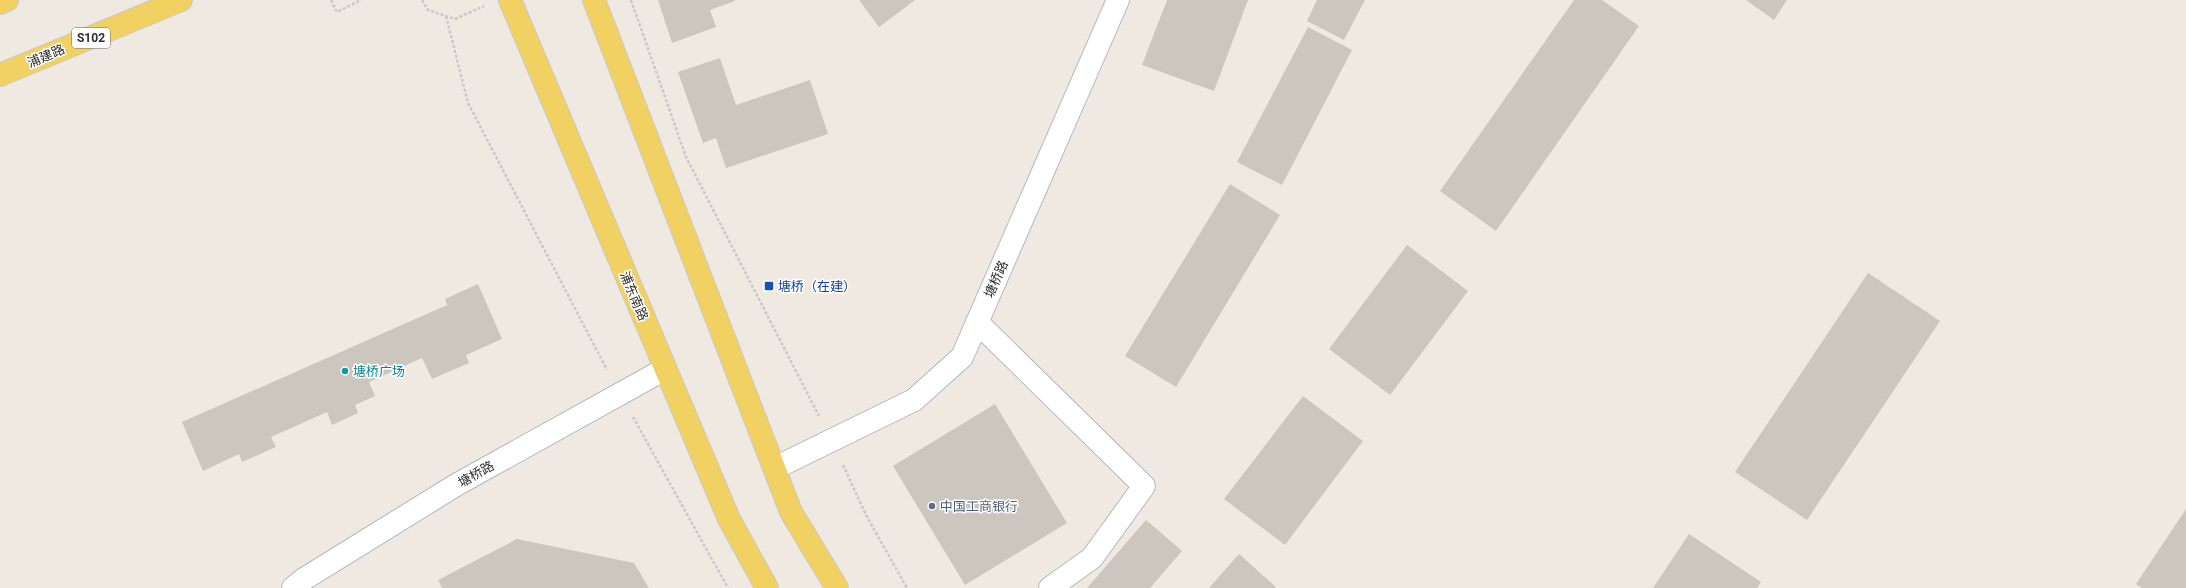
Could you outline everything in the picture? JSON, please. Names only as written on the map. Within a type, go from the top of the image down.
[{"type":"main road","points":[[0,3],[7,0]]},
{"type":"main road","name":"浦建路","points":[[0,76],[181,0]]},
{"type":"main road","points":[[594,0],[791,512],[837,588]]},
{"type":"main road","name":"浦东南路","points":[[500,2],[665,368],[729,519],[767,588]]},
{"type":"street","name":"塘桥路","points":[[774,468],[914,400],[962,357],[1118,0]]},
{"type":"street","points":[[977,322],[1144,486],[1092,558],[1050,588]]},
{"type":"street","name":"塘桥路","points":[[293,588],[304,579],[456,485],[665,368]]},
{"type":"path","points":[[331,0],[337,12],[361,0]]},
{"type":"path","points":[[422,0],[428,10],[455,19],[500,2]]},
{"type":"path","points":[[631,0],[686,157],[831,439],[866,515],[908,588]]},
{"type":"path","points":[[446,16],[468,103],[620,394],[728,588]]},
{"type":"building","points":[[658,0],[735,1],[710,10],[716,27],[672,43]]},
{"type":"building","points":[[859,0],[915,0],[879,27]]},
{"type":"building","points":[[1167,0],[1248,0],[1214,91],[1142,65]]},
{"type":"building","points":[[1317,0],[1365,0],[1344,40],[1307,21]]},
{"type":"building","points":[[1574,0],[1602,0],[1639,26],[1496,231],[1440,191]]},
{"type":"building","points":[[1746,0],[1787,0],[1774,20]]},
{"type":"building","points":[[1308,27],[1352,50],[1282,185],[1237,162]]},
{"type":"building","points":[[720,58],[736,105],[810,80],[828,134],[726,168],[716,138],[703,143],[678,72]]},
{"type":"building","points":[[1230,184],[1280,215],[1176,387],[1125,356]]},
{"type":"building","points":[[1407,245],[1468,291],[1390,395],[1329,349]]},
{"type":"building","points":[[1868,273],[1940,321],[1807,520],[1735,472]]},
{"type":"building","name":"塘桥广场","points":[[478,284],[502,339],[466,355],[469,363],[432,379],[422,358],[369,382],[375,396],[355,405],[358,413],[332,425],[327,412],[271,437],[276,447],[242,462],[239,454],[203,471],[182,422],[447,305],[445,299]]},
{"type":"building","points":[[1303,396],[1363,441],[1285,545],[1224,499]]},
{"type":"building","points":[[995,404],[1067,523],[965,585],[893,466]]},
{"type":"building","points":[[2186,509],[2186,588],[2142,588],[2136,584]]},
{"type":"building","points":[[1146,520],[1182,551],[1150,588],[1087,588]]},
{"type":"building","points":[[1689,534],[1761,582],[1757,588],[1653,588]]},
{"type":"building","points":[[517,539],[634,563],[649,588],[442,588],[438,580]]},
{"type":"building","points":[[1239,554],[1276,587],[1209,588]]},
{"type":"place","name":"塘桥（在建）","points":[[769,286]]},
{"type":"place","name":"塘桥广场","points":[[345,371]]},
{"type":"place","name":"中国工商银行","points":[[932,506]]}]
